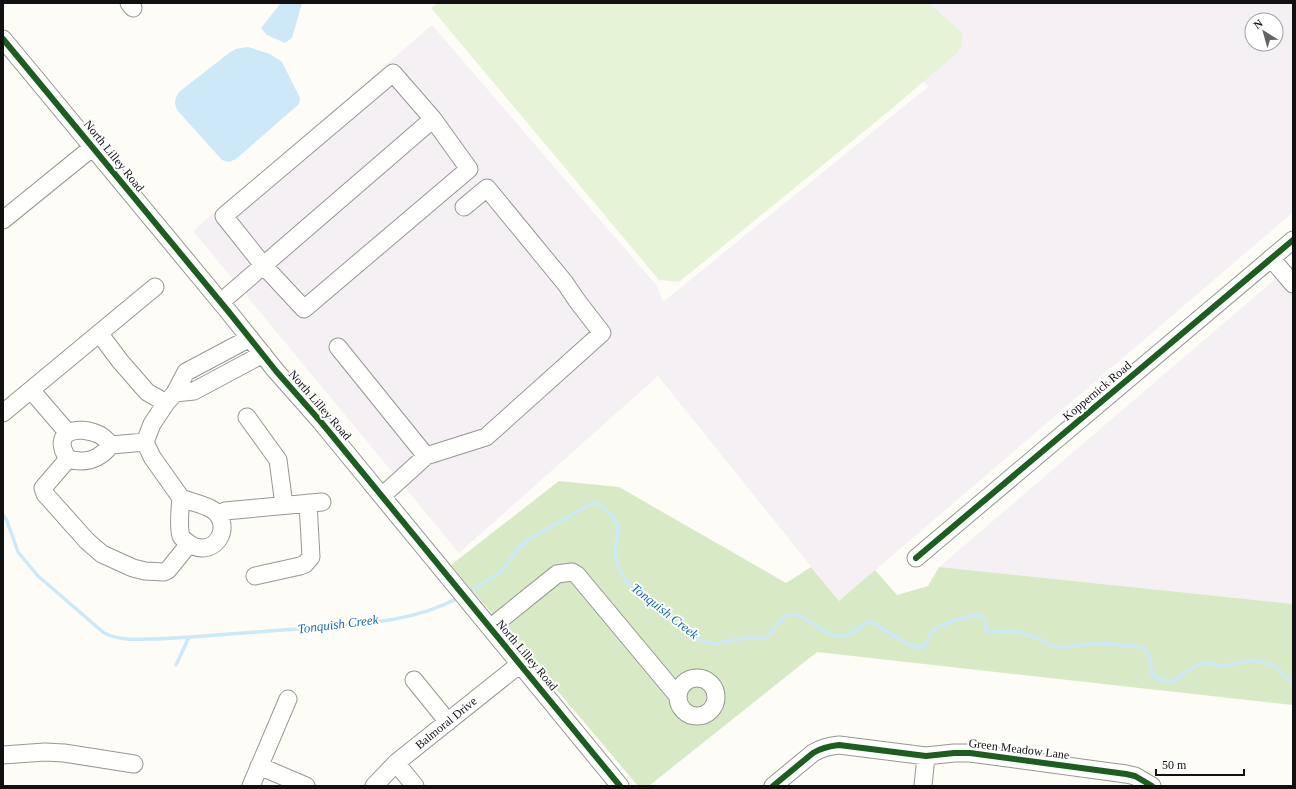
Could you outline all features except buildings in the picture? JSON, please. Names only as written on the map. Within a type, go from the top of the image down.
[{"type":"street","name":"North Lilley Road","points":[[3,38],[620,786]]},
{"type":"street","points":[[393,73],[433,119],[469,169],[304,310],[263,265],[224,216],[393,73]]},
{"type":"street","points":[[221,302],[433,119]]},
{"type":"street","points":[[3,220],[93,147]]},
{"type":"street","points":[[382,496],[426,456],[486,437],[602,333],[565,283],[487,188],[464,206]]},
{"type":"street","name":"Koppernick Road","points":[[916,558],[1293,240]]},
{"type":"street","points":[[1271,258],[1293,284]]},
{"type":"street","points":[[3,413],[155,287]]},
{"type":"street","points":[[99,333],[120,361],[147,392],[170,398],[194,391],[263,354]]},
{"type":"street","points":[[181,498],[181,534],[185,541],[197,548],[212,546],[218,541],[222,531],[218,514],[211,509],[181,498],[152,457],[145,442],[152,424],[186,372],[250,338]]},
{"type":"street","points":[[338,347],[426,456]]},
{"type":"street","points":[[31,390],[68,433]]},
{"type":"street","points":[[246,417],[278,460],[284,506]]},
{"type":"street","points":[[111,445],[101,435],[81,429],[74,430],[64,437],[62,451],[68,459],[79,462],[104,454],[111,445],[145,442]]},
{"type":"street","points":[[68,459],[43,488],[45,494],[87,541],[102,554],[145,572],[164,572],[173,565],[189,544]]},
{"type":"street","points":[[218,514],[225,511],[315,503],[311,558],[305,564],[300,566],[255,576]]},
{"type":"street","points":[[490,628],[557,574],[572,572],[577,575],[677,695]]},
{"type":"street","name":"Balmoral Drive","points":[[374,786],[396,763],[520,664]]},
{"type":"street","points":[[414,680],[448,722]]},
{"type":"street","points":[[251,786],[288,699]]},
{"type":"street","name":"Green Meadow Lane","points":[[773,786],[812,753],[829,746],[839,745],[926,756],[970,753],[1126,774],[1135,776],[1152,786]]},
{"type":"street","points":[[3,755],[45,752],[64,753],[134,764]]},
{"type":"street","points":[[923,786],[926,756]]},
{"type":"street","points":[[396,763],[415,786]]},
{"type":"street","points":[[259,766],[306,786]]},
{"type":"shaded area","points":[[861,3],[1293,3],[1293,212],[839,601],[658,376],[459,553],[193,231],[432,25],[657,286],[663,302],[928,87]]},
{"type":"shaded area","points":[[1293,264],[1293,604],[939,567]]},
{"type":"green space","points":[[438,3],[928,3],[963,33],[961,46],[957,53],[889,111],[679,282],[659,280],[431,8]]},
{"type":"green space","points":[[559,481],[619,487],[786,583],[811,567],[839,601],[875,570],[897,595],[928,586],[939,567],[1293,604],[1293,705],[817,652],[650,785],[638,786],[451,565]]},
{"type":"water","points":[[281,3],[302,3],[292,38],[285,43],[267,35],[261,28]]},
{"type":"water","points":[[248,47],[270,54],[282,62],[300,98],[299,104],[236,159],[229,162],[222,160],[178,111],[175,106],[175,101],[179,92],[229,53],[236,49]]},
{"type":"waterway","name":"Tonquish Creek","points":[[467,593],[501,572],[517,550],[529,539],[595,503],[610,514],[618,527],[615,551],[619,569],[627,581],[651,604],[699,639],[707,642],[724,642],[748,637],[764,639],[783,618],[792,614],[798,615],[825,631],[838,636],[849,634],[864,624],[872,622],[905,643],[918,648],[925,645],[930,634],[940,627],[955,620],[978,616],[985,620],[986,631],[1019,632],[1037,638],[1056,647],[1101,643],[1142,647],[1148,653],[1152,675],[1158,679],[1173,682],[1199,664],[1206,663],[1221,666],[1248,661],[1261,661],[1276,667],[1293,684]]},
{"type":"waterway","name":"Tonquish Creek","points":[[3,515],[7,521],[18,552],[38,576],[104,633],[110,636],[136,639],[155,639],[359,624],[400,618],[420,613],[440,607],[458,598]]},
{"type":"waterway","points":[[176,665],[189,637]]},
{"type":"cycle path","points":[[3,39],[276,371],[321,422],[620,786]]},
{"type":"cycle path","points":[[916,558],[1293,240]]},
{"type":"cycle path","points":[[773,786],[813,753],[825,748],[839,745],[926,756],[970,753],[1126,774],[1135,776],[1152,786]]}]
